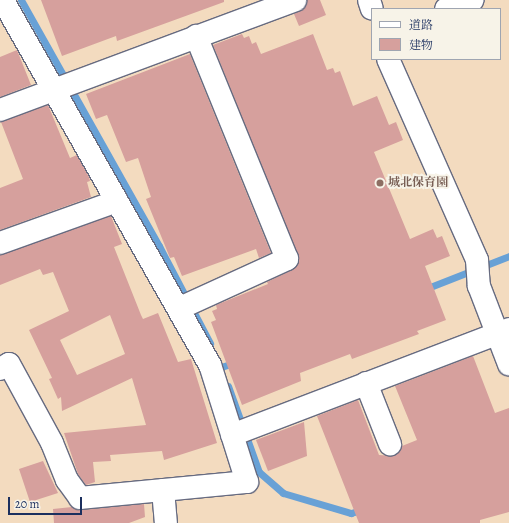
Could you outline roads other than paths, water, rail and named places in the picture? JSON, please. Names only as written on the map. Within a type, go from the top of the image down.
[{"type":"street","points":[[0,369],[9,364],[52,443],[67,480],[80,498],[247,482],[240,432],[210,365],[188,305],[117,201],[63,86],[3,0]]},
{"type":"street","points":[[0,110],[295,0]]},
{"type":"street","points":[[449,8],[472,0]]},
{"type":"street","points":[[188,305],[287,259],[196,36]]},
{"type":"street","points":[[388,60],[478,267],[479,286],[503,331],[509,364]]},
{"type":"street","points":[[0,244],[117,201]]},
{"type":"street","points":[[240,432],[503,331]]},
{"type":"street","points":[[366,383],[390,444]]},
{"type":"street","points":[[163,490],[166,523]]},
{"type":"waterway","points":[[21,0],[159,246],[210,343]]},
{"type":"waterway","points":[[425,289],[509,256]]},
{"type":"waterway","points":[[221,367],[236,362]]},
{"type":"waterway","points":[[228,386],[259,472],[283,493],[351,513],[364,509]]},
{"type":"place","name":"城北保育園","points":[[380,183]]}]
